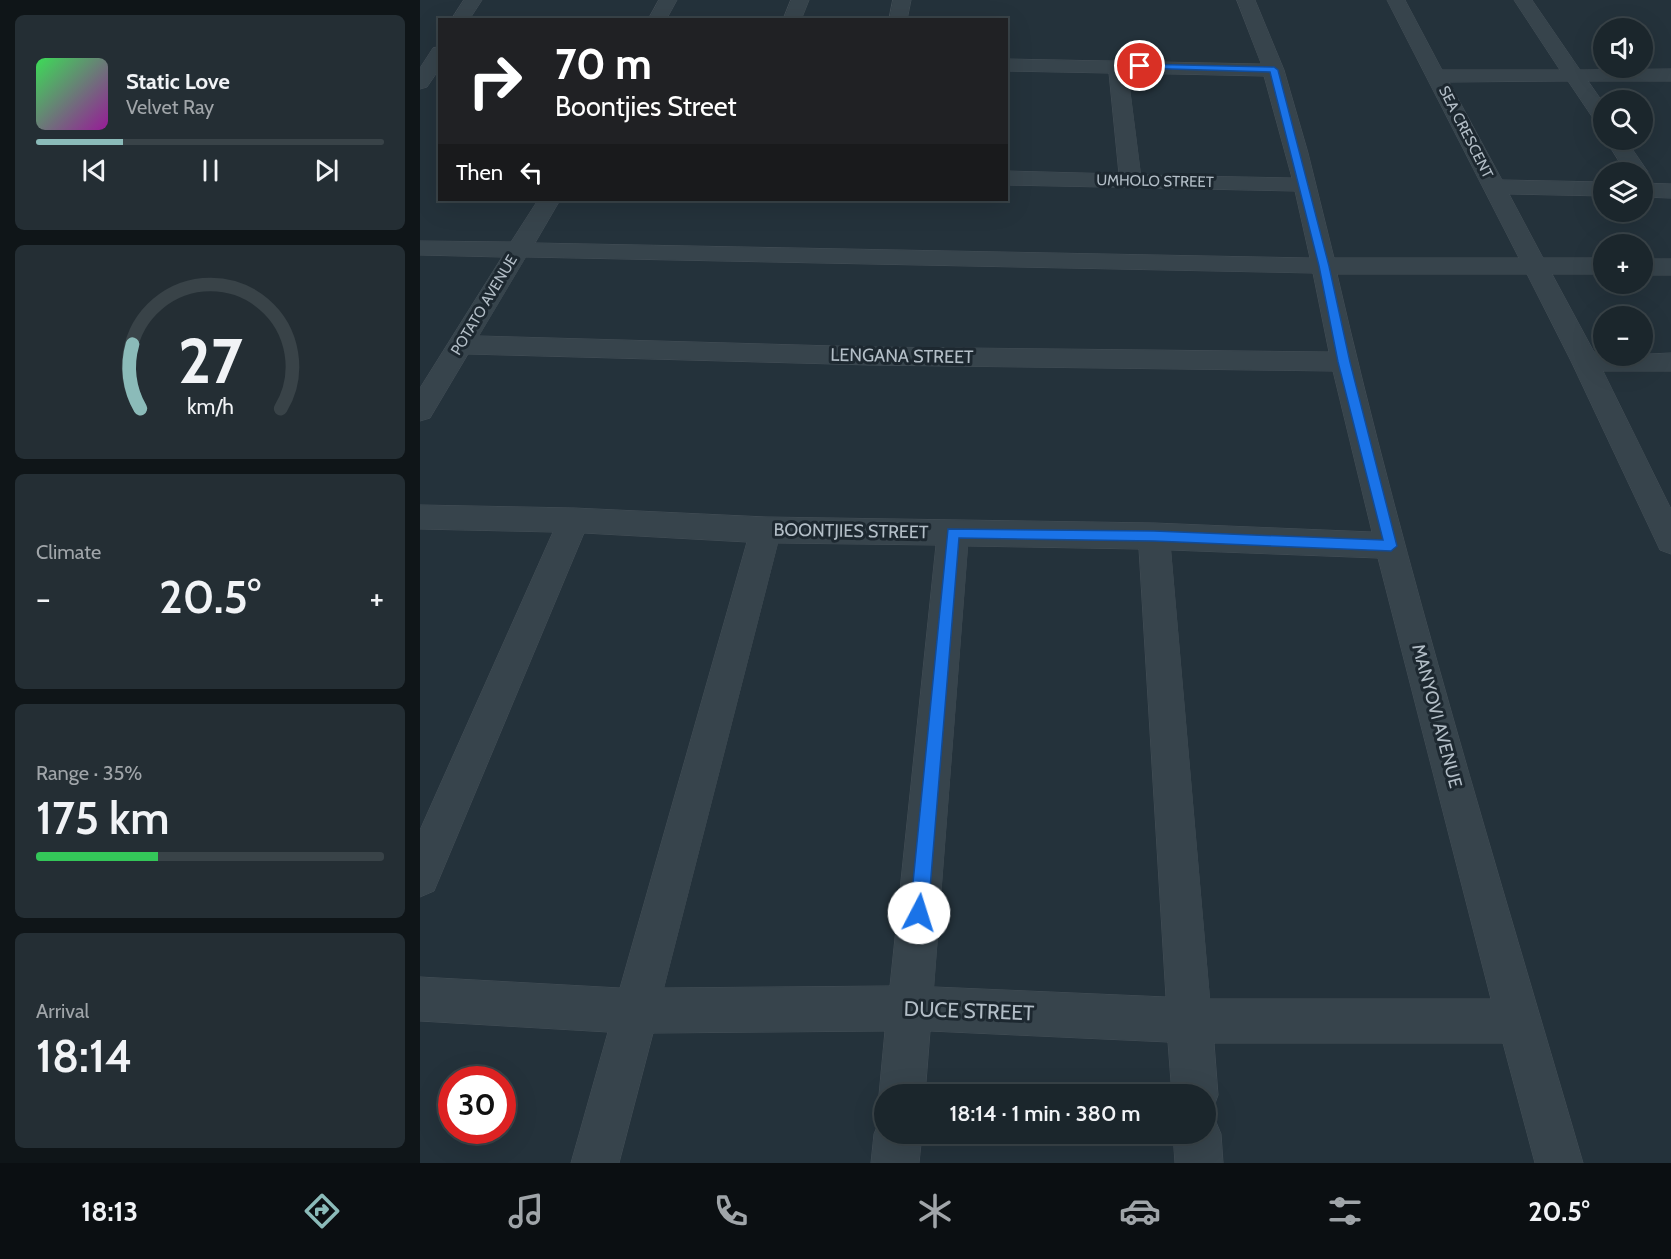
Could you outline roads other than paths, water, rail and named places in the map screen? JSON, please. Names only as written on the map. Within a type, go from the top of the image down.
[{"type":"street","points":[[461,18],[473,0]]},
{"type":"street","points":[[658,18],[668,0]]},
{"type":"street","points":[[793,18],[800,0]]},
{"type":"street","points":[[898,18],[902,0]]},
{"type":"street","name":"MANYOVI AVENUE","points":[[1246,0],[1274,70],[1391,546],[1558,1163]]},
{"type":"street","name":"SEA CRESCENT","points":[[1396,0],[1495,187],[1533,266],[1585,361],[1671,541]]},
{"type":"street","points":[[1523,0],[1593,104]]},
{"type":"street","points":[[420,83],[438,55]]},
{"type":"street","points":[[1118,66],[1131,181]]},
{"type":"street","points":[[1008,71],[1118,66],[1274,70]]},
{"type":"street","points":[[1437,76],[1671,75]]},
{"type":"street","name":"UMHOLO STREET","points":[[1008,178],[1304,185]]},
{"type":"street","points":[[1495,187],[1593,189]]},
{"type":"street","name":"POTATO AVENUE","points":[[420,411],[548,201]]},
{"type":"street","points":[[420,248],[1324,266],[1593,266]]},
{"type":"street","points":[[1653,267],[1671,267]]},
{"type":"street","name":"LENGANA STREET","points":[[460,345],[870,356],[1344,362]]},
{"type":"street","points":[[1585,361],[1671,362]]},
{"type":"street","name":"BOONTJIES STREET","points":[[420,517],[574,520],[766,530],[1154,536],[1391,546]]},
{"type":"street","points":[[420,877],[574,520]]},
{"type":"street","points":[[595,1163],[634,1011],[766,530]]},
{"type":"street","points":[[903,1084],[953,533]]},
{"type":"street","points":[[1154,536],[1194,1084]]},
{"type":"street","name":"DUCE STREET","points":[[420,999],[634,1011],[911,1008],[1190,1021],[1519,1021]]},
{"type":"street","points":[[895,1163],[897,1144]]},
{"type":"street","points":[[1198,1144],[1199,1163]]}]
